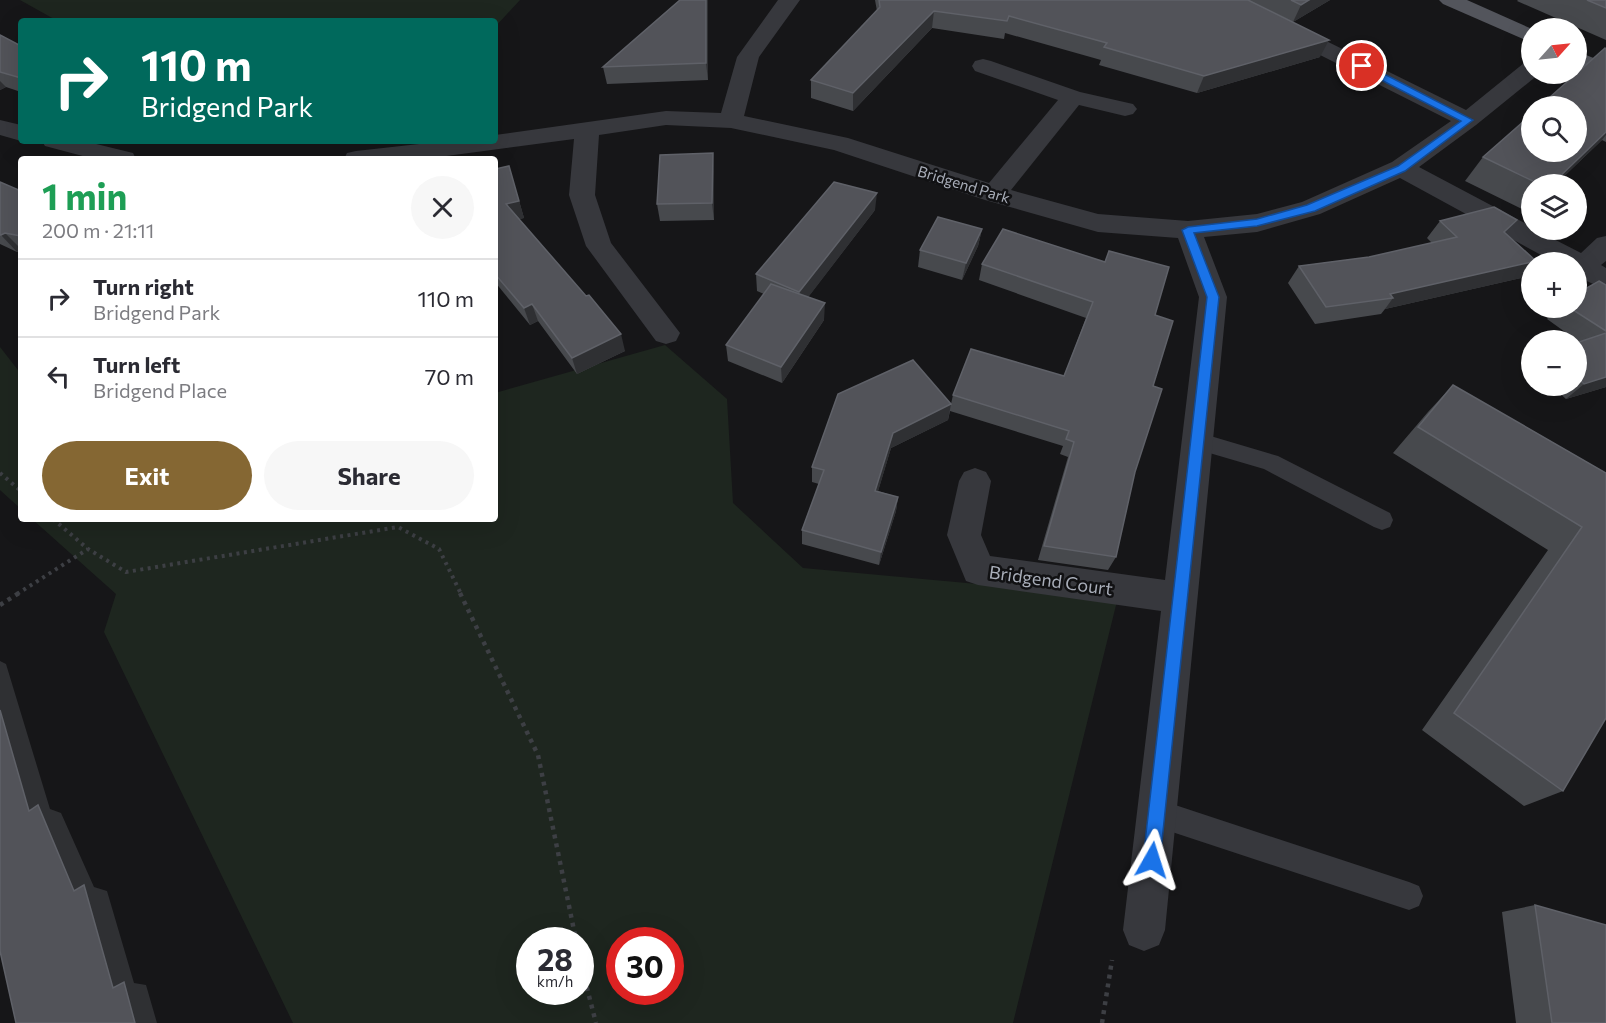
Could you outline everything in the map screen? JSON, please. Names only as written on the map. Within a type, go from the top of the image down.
[{"type":"main road","points":[[1450,0],[1521,33]]},
{"type":"main road","points":[[1587,63],[1606,71]]},
{"type":"street","points":[[730,122],[748,57],[789,0]]},
{"type":"street","points":[[1226,0],[1468,120]]},
{"type":"street","points":[[984,66],[1073,97],[1125,109]]},
{"type":"street","name":"Bridgend Park","points":[[498,142],[666,118],[730,122],[839,143],[994,194],[1098,223],[1188,230],[1257,223],[1311,208],[1401,168],[1468,120],[1521,77]]},
{"type":"street","points":[[994,194],[1073,97]]},
{"type":"street","points":[[0,127],[18,132]]},
{"type":"street","points":[[587,128],[582,195],[599,246],[666,333]]},
{"type":"street","points":[[66,144],[112,156]]},
{"type":"street","name":"Bridgend Park","points":[[382,156],[483,144]]},
{"type":"street","points":[[1401,168],[1556,252]]},
{"type":"street","points":[[1144,930],[1213,297],[1188,230]]},
{"type":"street","points":[[1587,266],[1606,245]]},
{"type":"street","name":"Bridgend Court","points":[[975,481],[964,535],[978,570],[1180,598]]},
{"type":"lane","points":[[1197,441],[1270,462],[1382,520]]},
{"type":"lane","points":[[1157,813],[1409,896]]},
{"type":"path","points":[[0,473],[18,488]]},
{"type":"path","points":[[56,522],[88,549],[126,572],[398,527],[439,549],[538,755],[573,927]]},
{"type":"path","points":[[0,605],[88,549]]},
{"type":"path","points":[[1102,1023],[1114,951],[1144,930]]},
{"type":"path","points":[[591,1005],[596,1023]]},
{"type":"shaded area","points":[[20,0],[520,0],[498,24],[498,18],[52,18]]},
{"type":"shaded area","points":[[665,345],[727,399],[733,503],[803,568],[1118,597],[1013,1023],[293,1023],[104,632],[116,594],[35,522],[498,522],[498,392]]},
{"type":"shaded area","points":[[0,347],[18,370],[18,506],[0,490]]},
{"type":"building","points":[[680,0],[706,0],[706,63],[603,67]]},
{"type":"building","points":[[879,0],[1248,0],[1329,40],[1204,76],[1104,47],[1107,43],[1009,16],[1007,21],[934,11],[853,93],[811,80],[880,7]]},
{"type":"building","points":[[1291,0],[1309,0],[1301,5]]},
{"type":"building","points":[[1587,0],[1606,0],[1606,8]]},
{"type":"building","points":[[0,35],[18,44],[18,77],[0,72]]},
{"type":"building","points":[[1606,49],[1606,132],[1587,150],[1587,96],[1551,96],[1565,84],[1587,84],[1587,64]]},
{"type":"building","points":[[1521,124],[1521,162],[1575,162],[1562,174],[1521,175],[1483,157]]},
{"type":"building","points":[[713,153],[712,203],[657,204],[660,155]]},
{"type":"building","points":[[509,166],[519,201],[506,204],[586,296],[589,295],[621,334],[572,358],[532,304],[524,308],[498,278],[498,168]]},
{"type":"building","points":[[0,182],[18,190],[18,235],[5,233],[0,235]]},
{"type":"building","points":[[834,182],[877,193],[799,292],[756,274]]},
{"type":"building","points":[[1494,207],[1517,220],[1504,232],[1526,252],[1521,252],[1521,264],[1390,294],[1393,298],[1326,307],[1299,266],[1369,257],[1457,237],[1440,221]]},
{"type":"building","points":[[938,217],[982,229],[966,263],[920,250]]},
{"type":"building","points":[[1003,229],[1105,262],[1109,251],[1169,267],[1155,315],[1173,321],[1153,386],[1162,389],[1135,472],[1116,557],[1044,546],[1074,442],[1066,439],[1069,431],[953,395],[971,349],[1064,376],[1093,302],[982,264]]},
{"type":"building","points":[[1599,281],[1606,285],[1606,331],[1586,318],[1587,288]]},
{"type":"building","points":[[771,284],[825,303],[781,367],[726,345]]},
{"type":"building","points":[[1606,333],[1606,377],[1587,383],[1587,339]]},
{"type":"building","points":[[913,360],[951,404],[893,433],[875,491],[898,497],[881,552],[802,530],[824,470],[812,467],[838,394]]},
{"type":"building","points":[[1453,385],[1606,473],[1606,718],[1563,791],[1454,713],[1582,527],[1418,427]]},
{"type":"building","points":[[0,710],[29,811],[38,805],[74,891],[84,885],[113,988],[124,982],[135,1023],[16,1023],[0,951]]},
{"type":"building","points":[[1535,905],[1606,925],[1606,1023],[1552,1023]]},
{"type":"route","points":[[1152,860],[1213,297],[1188,230],[1257,223],[1311,208],[1401,168],[1468,120],[1362,66]]}]
